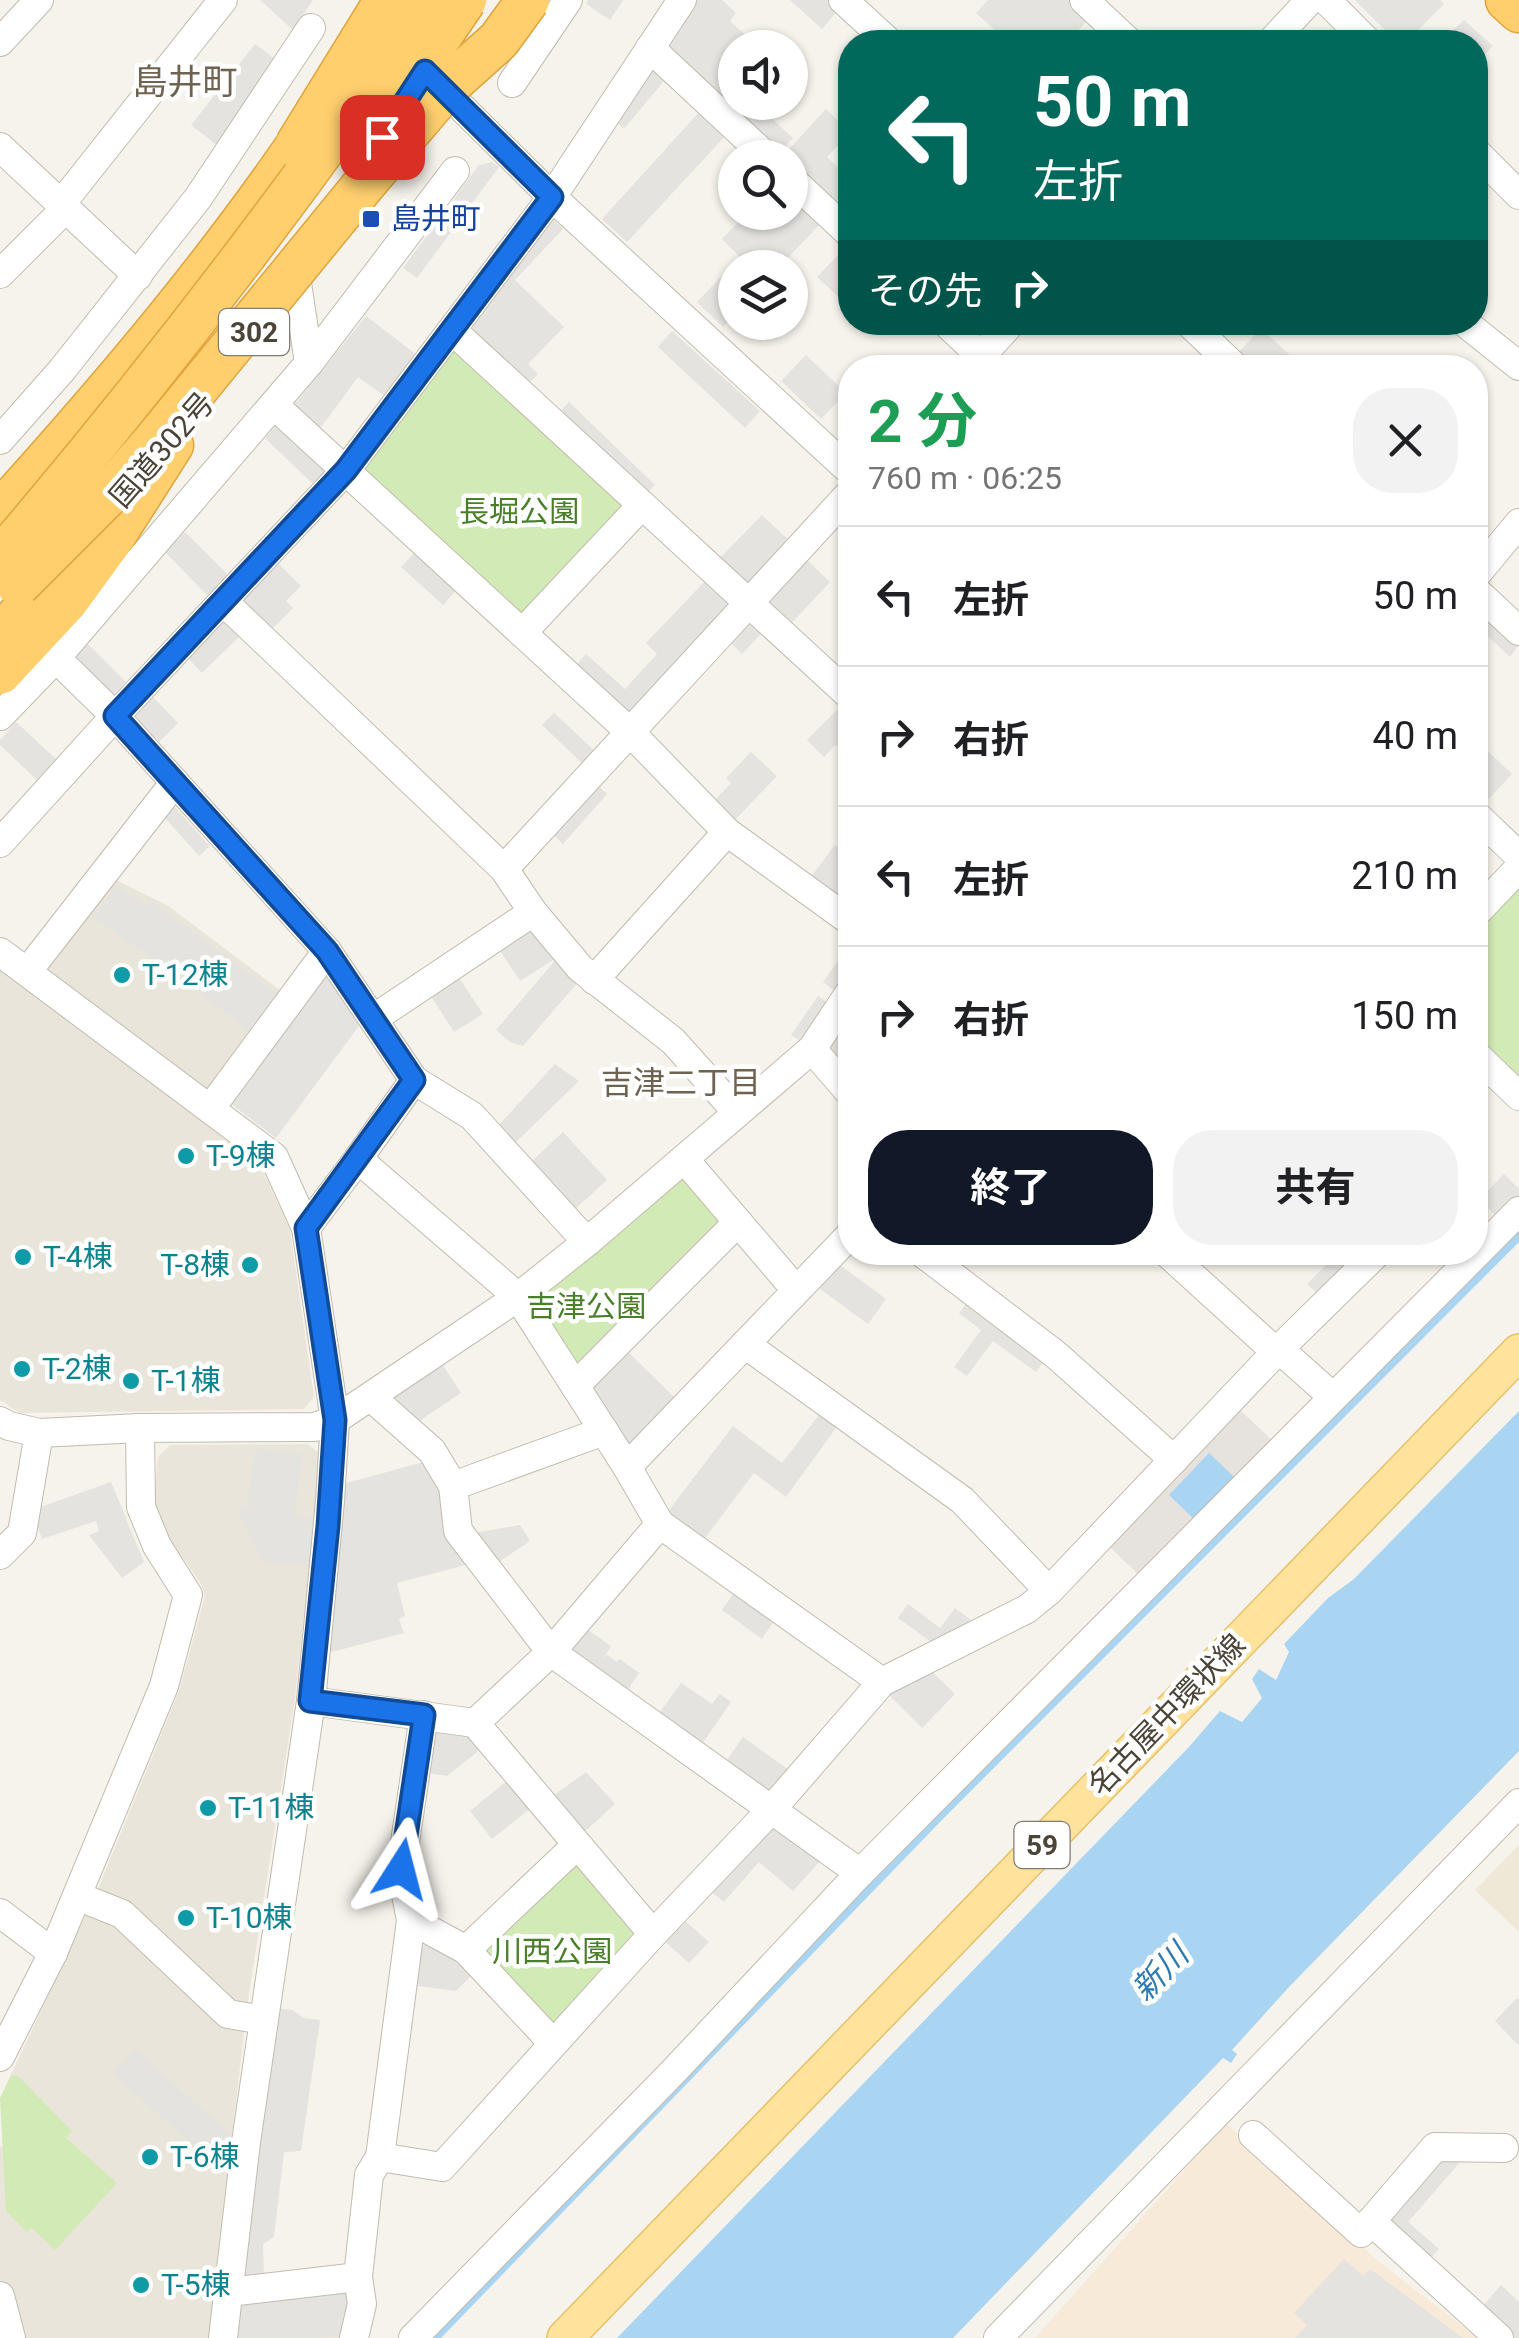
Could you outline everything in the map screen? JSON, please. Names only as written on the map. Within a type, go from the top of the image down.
[{"type":"highway","points":[[6,583],[84,461],[264,232],[430,0]]},
{"type":"highway","points":[[6,583],[195,378],[302,236],[465,0]]},
{"type":"highway","name":"国道302号","points":[[0,637],[208,400],[296,270],[436,78],[474,0]]},
{"type":"highway","points":[[6,583],[105,498],[152,446],[436,78],[507,0]]},
{"type":"highway","points":[[436,78],[499,40],[528,0]]},
{"type":"highway","points":[[1507,0],[1519,10]]},
{"type":"highway","points":[[164,359],[376,5]]},
{"type":"highway","name":"302","points":[[0,512],[86,418],[260,199],[350,67],[376,5]]},
{"type":"highway","points":[[0,672],[66,602],[172,445]]},
{"type":"main road","points":[[1496,0],[1519,21]]},
{"type":"main road","name":"名古屋中環状線","points":[[565,2338],[1519,1352]]},
{"type":"street","points":[[0,42],[39,0]]},
{"type":"street","points":[[0,274],[63,207],[223,0]]},
{"type":"street","points":[[512,83],[568,0]]},
{"type":"street","points":[[0,843],[346,470],[552,197],[682,0]]},
{"type":"street","points":[[844,0],[876,30]]},
{"type":"street","points":[[1084,0],[1116,30]]},
{"type":"street","points":[[1282,30],[1310,0]]},
{"type":"street","points":[[1326,0],[1356,30]]},
{"type":"street","points":[[376,5],[436,78],[552,197],[838,460]]},
{"type":"street","points":[[0,440],[62,370],[198,198],[311,28]]},
{"type":"street","points":[[650,48],[749,140]]},
{"type":"street","points":[[0,147],[138,276]]},
{"type":"street","points":[[1488,164],[1519,195]]},
{"type":"street","points":[[0,716],[56,658],[310,362],[455,171]]},
{"type":"street","points":[[808,195],[838,223]]},
{"type":"street","points":[[198,198],[260,199]]},
{"type":"street","points":[[296,270],[310,362]]},
{"type":"street","points":[[453,331],[838,685]]},
{"type":"street","points":[[956,335],[973,355]]},
{"type":"street","points":[[1202,335],[1222,355]]},
{"type":"street","points":[[1480,335],[1519,366]]},
{"type":"street","points":[[274,404],[630,732],[727,832],[838,912]]},
{"type":"street","points":[[522,632],[642,505]]},
{"type":"street","points":[[504,869],[838,507]]},
{"type":"street","points":[[1488,561],[1519,524]]},
{"type":"street","points":[[225,602],[504,869],[533,912],[580,968],[673,1040],[736,1111]]},
{"type":"street","points":[[1488,602],[1519,631]]},
{"type":"street","points":[[56,658],[115,716],[327,951],[414,1080],[472,1116],[588,1242]]},
{"type":"street","points":[[27,972],[175,782]]},
{"type":"street","points":[[1488,826],[1519,856]]},
{"type":"street","points":[[594,980],[727,832]]},
{"type":"street","points":[[1488,900],[1519,868]]},
{"type":"street","points":[[373,1019],[533,912]]},
{"type":"street","points":[[210,1108],[327,951]]},
{"type":"street","points":[[0,952],[274,1157],[306,1228],[335,1420],[328,1526],[310,1701],[263,2020],[223,2338]]},
{"type":"street","points":[[0,1420],[39,1433],[315,1427],[335,1420],[518,1297],[588,1242],[812,1049],[838,1010]]},
{"type":"street","points":[[812,1049],[838,1079]]},
{"type":"street","points":[[1488,1066],[1519,1096]]},
{"type":"street","points":[[306,1228],[414,1080]]},
{"type":"street","points":[[358,1158],[518,1297],[660,1524],[882,1682]]},
{"type":"street","points":[[685,1160],[796,1290]]},
{"type":"street","points":[[1488,1242],[1519,1211]]},
{"type":"street","points":[[575,1386],[738,1222]]},
{"type":"street","points":[[627,1467],[838,1247]]},
{"type":"street","points":[[938,1265],[1056,1354],[1174,1460]]},
{"type":"street","points":[[1181,1265],[1332,1396]]},
{"type":"street","points":[[380,2158],[442,2167],[771,1810],[882,1682],[1027,1609],[1049,1591],[1365,1265]]},
{"type":"street","points":[[413,2338],[673,2072],[860,1873],[1464,1265]]},
{"type":"street","points":[[745,1344],[962,1500],[1049,1591]]},
{"type":"street","points":[[372,1398],[432,1451],[453,1486],[458,1531],[551,1652],[860,1873]]},
{"type":"street","points":[[0,2057],[53,1953],[164,1686],[188,1595],[158,1546],[141,1508],[140,1428]]},
{"type":"street","points":[[453,1486],[604,1431]]},
{"type":"street","points":[[0,1555],[22,1533],[39,1433]]},
{"type":"street","points":[[475,1724],[551,1652],[660,1524]]},
{"type":"street","points":[[310,1701],[475,1724],[653,1934]]},
{"type":"street","points":[[354,2338],[362,2304],[358,2277],[369,2175],[380,2158],[411,1920],[401,1869],[424,1715]]},
{"type":"street","points":[[998,2338],[1519,1803]]},
{"type":"street","points":[[466,1950],[577,1844]]},
{"type":"street","points":[[77,1896],[122,1914],[228,2014],[263,2020]]},
{"type":"street","points":[[0,1913],[53,1953]]},
{"type":"street","points":[[411,1920],[466,1950],[553,2043]]},
{"type":"street","points":[[1253,2135],[1361,2233],[1435,2146],[1514,2150]]},
{"type":"street","points":[[1371,2221],[1500,2338]]},
{"type":"street","points":[[229,2292],[358,2277]]},
{"type":"street","points":[[0,2296],[11,2338]]},
{"type":"shaded area","points":[[260,0],[313,0],[293,30]]},
{"type":"shaded area","points":[[588,0],[623,0],[610,20],[586,4]]},
{"type":"shaded area","points":[[694,0],[722,0],[736,13],[730,21],[740,30],[718,30],[718,96],[670,52],[667,41]]},
{"type":"shaded area","points":[[790,0],[831,0],[840,8],[822,29]]},
{"type":"shaded area","points":[[988,0],[1068,0],[1089,19],[1078,30],[995,30],[976,13]]},
{"type":"shaded area","points":[[1355,0],[1440,0],[1444,4],[1418,30],[1385,30]]},
{"type":"shaded area","points":[[1464,20],[1475,30],[1454,30]]},
{"type":"shaded area","points":[[255,44],[275,59],[218,146],[191,125]]},
{"type":"shaded area","points":[[646,66],[668,76],[624,129],[612,118]]},
{"type":"shaded area","points":[[702,109],[728,133],[627,242],[602,219]]},
{"type":"shaded area","points":[[826,109],[838,120],[838,145],[827,157],[838,168],[838,207],[808,180],[808,140],[798,140]]},
{"type":"shaded area","points":[[745,120],[773,120],[793,138],[767,140]]},
{"type":"shaded area","points":[[492,162],[499,167],[417,278],[403,268],[479,165]]},
{"type":"shaded area","points":[[808,207],[823,221],[795,250],[733,250],[722,239],[731,230],[808,230]]},
{"type":"shaded area","points":[[544,219],[553,219],[563,229],[515,280],[564,327],[528,364],[538,374],[526,386],[469,331],[470,320]]},
{"type":"shaded area","points":[[838,255],[838,297],[817,277]]},
{"type":"shaded area","points":[[718,280],[718,322],[697,302]]},
{"type":"shaded area","points":[[366,316],[417,355],[386,397],[358,377],[316,434],[296,416],[295,404]]},
{"type":"shaded area","points":[[672,331],[760,411],[745,428],[658,347]]},
{"type":"shaded area","points":[[1255,335],[1268,335],[1290,355],[1238,355]]},
{"type":"shaded area","points":[[806,355],[838,385],[838,401],[821,419],[781,381]]},
{"type":"shaded area","points":[[569,402],[655,485],[644,496],[559,413]]},
{"type":"shaded area","points":[[276,426],[288,426],[327,473],[315,486],[265,438]]},
{"type":"shaded area","points":[[762,515],[792,543],[751,585],[743,586],[717,561]]},
{"type":"shaded area","points":[[185,532],[229,576],[209,597],[165,552]]},
{"type":"shaded area","points":[[417,550],[458,588],[443,605],[401,567]]},
{"type":"shaded area","points":[[805,558],[830,582],[786,629],[765,600]]},
{"type":"shaded area","points":[[277,562],[301,586],[286,601],[293,608],[271,630],[240,598]]},
{"type":"shaded area","points":[[707,579],[730,602],[731,608],[632,714],[629,711],[625,715],[574,668],[586,654],[625,689],[657,654],[646,643]]},
{"type":"shaded area","points":[[1488,616],[1519,644],[1510,657],[1488,636]]},
{"type":"shaded area","points":[[223,617],[244,632],[202,673],[185,655]]},
{"type":"shaded area","points":[[748,619],[767,628],[742,654],[728,640]]},
{"type":"shaded area","points":[[88,644],[126,682],[115,693],[107,693],[78,665],[77,655]]},
{"type":"shaded area","points":[[149,693],[178,723],[156,745],[133,723],[132,710]]},
{"type":"shaded area","points":[[838,709],[838,746],[824,757],[807,740]]},
{"type":"shaded area","points":[[554,713],[597,753],[585,766],[542,725]]},
{"type":"shaded area","points":[[16,722],[56,759],[37,780],[0,745]]},
{"type":"shaded area","points":[[1488,751],[1512,774],[1488,800]]},
{"type":"shaded area","points":[[751,752],[777,776],[735,820],[714,801],[731,783],[726,778]]},
{"type":"shaded area","points":[[596,784],[607,794],[563,844],[551,833]]},
{"type":"shaded area","points":[[171,803],[210,846],[199,856],[158,810]]},
{"type":"shaded area","points":[[835,845],[838,847],[838,900],[810,878]]},
{"type":"shaded area","points":[[106,875],[167,905],[284,993],[191,1113],[261,1167],[290,1230],[314,1397],[304,1409],[20,1413],[0,1400],[0,969],[23,986]]},
{"type":"shaded area","points":[[117,885],[146,906],[151,901],[276,993],[249,1030],[94,917]]},
{"type":"shaded area","points":[[530,928],[536,930],[579,981],[523,1046],[510,1042],[496,1030],[558,957],[520,981],[498,948]]},
{"type":"shaded area","points":[[838,961],[837,993],[823,982]]},
{"type":"shaded area","points":[[457,975],[483,1014],[454,1032],[429,993]]},
{"type":"shaded area","points":[[318,978],[332,979],[362,1022],[276,1138],[231,1104],[231,1095]]},
{"type":"shaded area","points":[[818,996],[830,1004],[803,1043],[791,1035]]},
{"type":"shaded area","points":[[837,1030],[838,1063],[827,1050]]},
{"type":"shaded area","points":[[555,1064],[579,1081],[513,1145],[497,1127]]},
{"type":"shaded area","points":[[563,1132],[607,1180],[574,1210],[530,1163]]},
{"type":"shaded area","points":[[1504,1174],[1519,1189],[1519,1206],[1503,1222],[1488,1208],[1488,1191]]},
{"type":"shaded area","points":[[837,1263],[886,1299],[868,1324],[816,1286]]},
{"type":"shaded area","points":[[1326,1265],[1352,1265],[1321,1297],[1307,1284]]},
{"type":"shaded area","points":[[967,1302],[1046,1359],[1036,1372],[993,1341],[967,1376],[954,1367],[981,1330],[959,1313]]},
{"type":"shaded area","points":[[625,1349],[678,1401],[633,1445],[625,1445],[591,1390],[593,1382]]},
{"type":"shaded area","points":[[440,1361],[461,1393],[413,1425],[391,1408],[392,1394]]},
{"type":"shaded area","points":[[1238,1408],[1277,1445],[1143,1579],[1109,1546]]},
{"type":"shaded area","points":[[822,1411],[839,1424],[786,1497],[754,1473],[703,1541],[666,1514],[733,1426],[782,1463]]},
{"type":"shaded area","points":[[307,1444],[321,1454],[295,1698],[248,2000],[212,2303],[347,2286],[345,2338],[0,2338],[0,2147],[4,2146],[0,2098],[98,1889],[179,1691],[205,1596],[169,1538],[154,1500],[158,1457],[170,1445]]},
{"type":"shaded area","points":[[256,1448],[303,1455],[294,1516],[314,1520],[309,1566],[265,1563],[236,1508],[246,1509]]},
{"type":"shaded area","points":[[427,1461],[473,1563],[397,1583],[405,1616],[399,1619],[404,1633],[324,1654],[343,1484]]},
{"type":"shaded area","points":[[111,1482],[144,1562],[122,1578],[89,1535],[99,1531],[96,1521],[42,1539],[32,1510]]},
{"type":"shaded area","points":[[520,1525],[530,1541],[493,1566],[468,1534]]},
{"type":"shaded area","points":[[736,1590],[776,1618],[762,1639],[722,1610]]},
{"type":"shaded area","points":[[908,1604],[940,1628],[955,1608],[974,1622],[934,1644],[898,1618]]},
{"type":"shaded area","points":[[581,1625],[611,1646],[603,1659],[607,1655],[617,1662],[620,1659],[639,1673],[625,1694],[569,1654]]},
{"type":"shaded area","points":[[929,1669],[955,1694],[922,1728],[886,1692]]},
{"type":"shaded area","points":[[681,1683],[712,1704],[720,1694],[731,1702],[700,1747],[657,1716]]},
{"type":"shaded area","points":[[437,1727],[468,1730],[482,1748],[447,1776],[427,1773],[432,1732]]},
{"type":"shaded area","points":[[743,1737],[789,1770],[772,1789],[763,1792],[724,1764]]},
{"type":"shaded area","points":[[586,1772],[615,1804],[582,1834],[550,1798]]},
{"type":"shaded area","points":[[509,1779],[532,1807],[492,1839],[470,1811]]},
{"type":"shaded area","points":[[768,1824],[825,1856],[793,1891],[759,1862],[724,1902],[709,1890]]},
{"type":"shaded area","points":[[1519,1845],[1519,1932],[1475,1890]]},
{"type":"shaded area","points":[[682,1918],[709,1942],[689,1963],[663,1940]]},
{"type":"shaded area","points":[[430,1941],[474,1973],[456,1991],[411,1985],[416,1949]]},
{"type":"shaded area","points":[[1519,2000],[1519,2046],[1495,2021]]},
{"type":"shaded area","points":[[275,2008],[320,2020],[301,2151],[284,2152],[274,2237],[263,2244],[264,2280],[249,2280],[240,2273]]},
{"type":"shaded area","points":[[135,2048],[229,2134],[227,2145],[211,2163],[113,2072]]},
{"type":"shaded area","points":[[1226,2123],[1378,2261],[1478,2338],[1035,2338]]},
{"type":"shaded area","points":[[1437,2157],[1462,2160],[1408,2222],[1439,2249],[1427,2262],[1381,2221]]},
{"type":"shaded area","points":[[1344,2259],[1363,2276],[1370,2269],[1463,2338],[1295,2338],[1307,2325],[1294,2313]]},
{"type":"shaded area","points":[[1501,2285],[1519,2302],[1519,2338],[1514,2338],[1481,2308]]},
{"type":"shaded area","points":[[347,2286],[351,2296],[346,2333],[321,2338],[234,2338],[237,2307],[242,2300]]},
{"type":"green space","name":"長堀公園","points":[[451,349],[460,349],[627,505],[518,618],[366,476],[364,464]]},
{"type":"green space","points":[[1519,876],[1519,1075],[1488,1047],[1488,909]]},
{"type":"green space","name":"吉津公園","points":[[678,1178],[688,1179],[721,1219],[720,1228],[585,1364],[573,1363],[536,1302],[537,1294]]},
{"type":"green space","name":"川西公園","points":[[578,1862],[635,1928],[636,1939],[557,2024],[548,2025],[481,1954]]},
{"type":"green space","points":[[11,2076],[18,2076],[72,2131],[66,2138],[117,2183],[55,2250],[32,2228],[27,2232],[6,2211],[0,2098]]},
{"type":"water","points":[[1519,1218],[1519,1242],[941,1821],[441,2338],[417,2338],[1473,1265],[1488,1265],[1488,1250]]},
{"type":"water","name":"新川","points":[[1519,1411],[1519,1751],[1289,1987],[1232,2050],[1237,2054],[1231,2063],[1223,2058],[953,2338],[617,2338],[1220,1711],[1242,1722],[1262,1698],[1252,1679],[1259,1669],[1276,1680],[1289,1652],[1284,1644],[1328,1598],[1354,1579]]},
{"type":"water","points":[[1209,1453],[1234,1477],[1194,1519],[1169,1495]]},
{"type":"place","name":"島井町","points":[[371,219]]},
{"type":"place","name":"T-12棟","points":[[122,975]]},
{"type":"place","name":"T-9棟","points":[[186,1156]]},
{"type":"place","name":"T-4棟","points":[[23,1257]]},
{"type":"place","name":"T-8棟","points":[[250,1265]]},
{"type":"place","name":"T-2棟","points":[[22,1369]]},
{"type":"place","name":"T-1棟","points":[[131,1381]]},
{"type":"place","name":"T-11棟","points":[[208,1808]]},
{"type":"place","name":"T-10棟","points":[[186,1918]]},
{"type":"place","name":"T-6棟","points":[[150,2157]]},
{"type":"place","name":"T-5棟","points":[[141,2285]]},
{"type":"district","name":"島井町","points":[[185,82]]},
{"type":"district","name":"吉津二丁目","points":[[681,1083]]},
{"type":"route","points":[[382,137],[425,71],[552,197],[346,470],[115,716],[327,951],[414,1080],[306,1228],[335,1420],[322,1603],[310,1701],[424,1715],[401,1869]]}]
